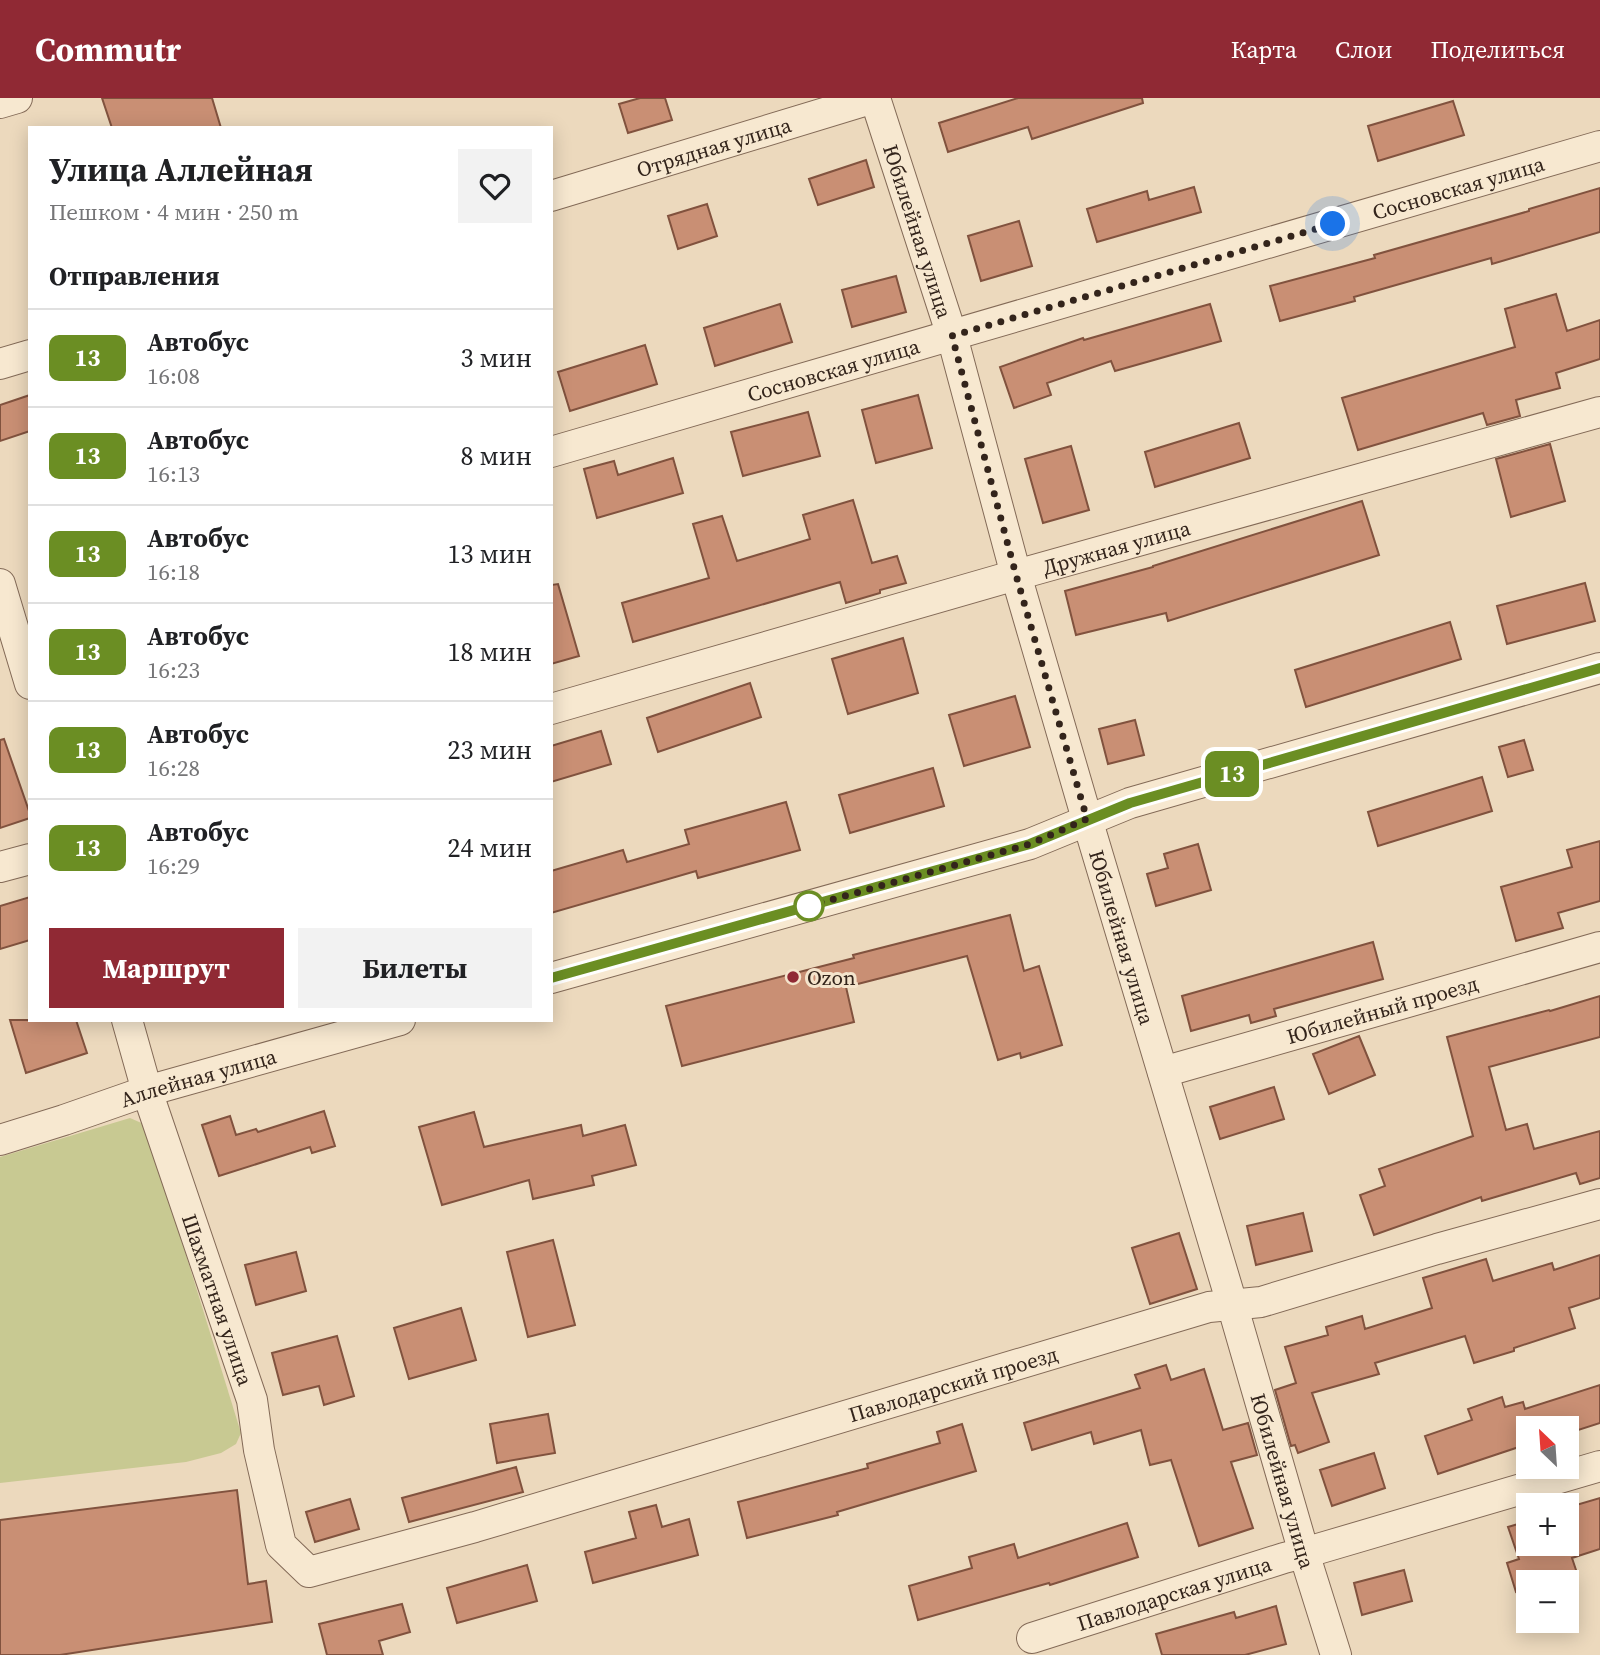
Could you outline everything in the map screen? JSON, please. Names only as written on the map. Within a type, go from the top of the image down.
[{"type":"street","points":[[0,103],[17,98]]},
{"type":"street","name":"Отрядная улица","points":[[553,195],[875,98]]},
{"type":"street","name":"Юбилейная улица","points":[[875,98],[952,336],[1016,575],[1087,819],[1336,1655]]},
{"type":"street","name":"Сосновская улица","points":[[553,451],[1600,146]]},
{"type":"street","points":[[0,364],[28,356]]},
{"type":"street","name":"Дружная улица","points":[[553,708],[1016,575],[1600,412]]},
{"type":"street","points":[[9,602],[28,676]]},
{"type":"street","points":[[553,977],[1030,844],[1130,803],[1600,668]]},
{"type":"street","points":[[0,867],[28,860]]},
{"type":"street","name":"Юбилейный проезд","points":[[1164,1072],[1600,947]]},
{"type":"street","name":"Шахматная улица","points":[[128,1022],[147,1091],[252,1400],[259,1450],[281,1545],[309,1572]]},
{"type":"street","name":"Аллейная улица","points":[[0,1140],[147,1091],[393,1022]]},
{"type":"street","name":"Павлодарский проезд","points":[[309,1572],[475,1527],[1209,1307],[1261,1302],[1600,1204]]},
{"type":"street","name":"Павлодарская улица","points":[[1032,1638],[1284,1558],[1600,1466]]},
{"type":"green space","points":[[130,1118],[146,1125],[241,1433],[236,1444],[221,1453],[186,1462],[0,1483],[0,1157]]},
{"type":"building","points":[[102,98],[212,98],[220,126],[111,126]]},
{"type":"building","points":[[640,98],[665,98],[672,120],[628,133],[619,104]]},
{"type":"building","points":[[1018,98],[1142,98],[1143,103],[1032,139],[1028,127],[948,152],[939,123]]},
{"type":"building","points":[[1453,101],[1464,135],[1378,161],[1368,126]]},
{"type":"building","points":[[866,160],[874,187],[818,205],[809,179]]},
{"type":"building","points":[[1194,187],[1201,212],[1097,242],[1087,209],[1147,191],[1149,200]]},
{"type":"building","points":[[1600,188],[1600,232],[1492,264],[1491,258],[1354,297],[1355,301],[1280,321],[1270,286],[1375,258],[1374,255]]},
{"type":"building","points":[[707,204],[717,236],[678,249],[668,216]]},
{"type":"building","points":[[1019,221],[1032,266],[981,281],[968,236]]},
{"type":"building","points":[[896,276],[906,312],[852,327],[842,290]]},
{"type":"building","points":[[1556,294],[1567,331],[1600,320],[1600,359],[1556,373],[1560,388],[1516,400],[1520,416],[1487,425],[1483,413],[1358,450],[1342,398],[1515,347],[1505,309]]},
{"type":"building","points":[[780,304],[792,342],[715,366],[704,328]]},
{"type":"building","points":[[1210,304],[1221,341],[1115,371],[1111,361],[1047,383],[1051,395],[1014,408],[1000,367],[1083,338],[1084,340]]},
{"type":"building","points":[[645,345],[657,384],[570,411],[558,372]]},
{"type":"building","points":[[918,395],[932,448],[876,463],[862,410]]},
{"type":"building","points":[[28,396],[28,432],[0,441],[0,405]]},
{"type":"building","points":[[808,412],[820,456],[743,476],[731,432]]},
{"type":"building","points":[[1239,423],[1250,458],[1155,487],[1145,452]]},
{"type":"building","points":[[1550,444],[1565,501],[1511,517],[1496,459]]},
{"type":"building","points":[[1071,446],[1089,510],[1043,523],[1025,459]]},
{"type":"building","points":[[673,458],[683,493],[597,518],[584,469],[614,461],[618,475]]},
{"type":"building","points":[[853,500],[872,563],[897,556],[906,583],[846,603],[840,582],[633,642],[622,603],[709,578],[693,524],[722,516],[737,561],[810,539],[803,515]]},
{"type":"building","points":[[1362,501],[1379,555],[1168,621],[1166,613],[1076,635],[1065,591],[1153,567]]},
{"type":"building","points":[[1585,583],[1595,621],[1507,644],[1497,606]]},
{"type":"building","points":[[558,584],[579,656],[553,663],[553,585]]},
{"type":"building","points":[[1450,622],[1461,659],[1306,707],[1295,670]]},
{"type":"building","points":[[903,638],[918,693],[848,714],[832,659]]},
{"type":"building","points":[[750,683],[761,717],[658,752],[647,718]]},
{"type":"building","points":[[1015,696],[1030,747],[964,766],[949,715]]},
{"type":"building","points":[[1135,720],[1144,755],[1108,764],[1099,729]]},
{"type":"building","points":[[601,731],[611,764],[553,781],[553,745]]},
{"type":"building","points":[[4,739],[28,808],[28,819],[0,828],[0,740]]},
{"type":"building","points":[[1524,740],[1533,770],[1508,777],[1499,747]]},
{"type":"building","points":[[933,768],[944,806],[850,833],[839,795]]},
{"type":"building","points":[[1482,777],[1492,811],[1378,846],[1368,812]]},
{"type":"building","points":[[786,802],[800,850],[698,878],[696,871],[553,912],[553,870],[623,850],[627,862],[689,844],[685,830]]},
{"type":"building","points":[[1600,841],[1600,901],[1558,913],[1563,928],[1516,941],[1501,887],[1572,867],[1567,850]]},
{"type":"building","points":[[1198,844],[1211,890],[1156,906],[1147,874],[1168,868],[1164,854]]},
{"type":"building","points":[[28,898],[28,941],[0,949],[0,906]]},
{"type":"building","points":[[1010,915],[1024,971],[1039,966],[1062,1045],[1021,1058],[1020,1053],[998,1060],[967,956],[846,987],[854,1022],[682,1066],[666,1006]]},
{"type":"building","points":[[1373,942],[1383,979],[1274,1009],[1276,1016],[1251,1023],[1249,1015],[1191,1031],[1182,996]]},
{"type":"building","points":[[1600,996],[1600,1037],[1489,1067],[1506,1130],[1527,1124],[1534,1149],[1600,1131],[1600,1178],[1580,1184],[1576,1173],[1482,1201],[1481,1197],[1374,1235],[1360,1195],[1385,1186],[1379,1169],[1473,1136],[1447,1037]]},
{"type":"building","points":[[10,1020],[77,1022],[87,1053],[26,1073]]},
{"type":"building","points":[[1359,1036],[1375,1075],[1329,1094],[1313,1054]]},
{"type":"building","points":[[1274,1087],[1284,1119],[1220,1139],[1210,1107]]},
{"type":"building","points":[[324,1111],[335,1146],[312,1153],[310,1147],[219,1176],[202,1125],[230,1116],[236,1135],[256,1129],[258,1132]]},
{"type":"building","points":[[474,1112],[484,1147],[581,1125],[583,1136],[625,1125],[636,1165],[592,1176],[594,1185],[533,1199],[529,1180],[442,1205],[419,1127]]},
{"type":"building","points":[[1303,1213],[1312,1251],[1256,1265],[1247,1226]]},
{"type":"building","points":[[1179,1233],[1197,1289],[1150,1304],[1132,1248]]},
{"type":"building","points":[[553,1240],[575,1325],[528,1337],[507,1252]]},
{"type":"building","points":[[296,1252],[306,1291],[256,1305],[245,1265]]},
{"type":"building","points":[[1600,1255],[1600,1298],[1569,1308],[1575,1328],[1474,1363],[1465,1336],[1375,1363],[1379,1374],[1312,1393],[1329,1442],[1298,1453],[1295,1445],[1291,1446],[1275,1390],[1296,1383],[1285,1347],[1328,1335],[1326,1327],[1362,1316],[1365,1329],[1432,1308],[1423,1278],[1486,1259],[1493,1281],[1552,1263],[1554,1270]]},
{"type":"building","points":[[461,1308],[476,1360],[409,1379],[394,1328]]},
{"type":"building","points":[[337,1336],[354,1396],[324,1405],[319,1386],[283,1395],[272,1353]]},
{"type":"building","points":[[1166,1365],[1171,1380],[1204,1369],[1223,1430],[1248,1423],[1257,1455],[1231,1462],[1253,1528],[1199,1546],[1171,1460],[1150,1465],[1141,1430],[1094,1444],[1091,1432],[1032,1450],[1024,1423],[1140,1388],[1135,1375]]},
{"type":"building","points":[[1600,1385],[1600,1423],[1579,1430],[1579,1416],[1516,1416],[1516,1448],[1438,1474],[1425,1436],[1472,1420],[1468,1409],[1502,1397],[1505,1407],[1523,1402],[1525,1409]]},
{"type":"building","points":[[548,1414],[555,1453],[497,1463],[490,1424]]},
{"type":"building","points":[[962,1424],[976,1471],[837,1512],[838,1515],[747,1538],[738,1502],[868,1468],[867,1464],[940,1443],[937,1432]]},
{"type":"building","points":[[1374,1453],[1385,1488],[1332,1506],[1320,1470]]},
{"type":"building","points":[[516,1467],[523,1492],[409,1522],[402,1498]]},
{"type":"building","points":[[237,1490],[248,1584],[266,1581],[272,1622],[60,1655],[0,1655],[0,1520]]},
{"type":"building","points":[[1600,1498],[1600,1549],[1579,1556],[1579,1504]]},
{"type":"building","points":[[350,1499],[359,1529],[315,1542],[306,1512]]},
{"type":"building","points":[[656,1505],[662,1527],[689,1519],[698,1555],[593,1583],[585,1552],[636,1538],[629,1512]]},
{"type":"building","points":[[1127,1523],[1138,1557],[1050,1585],[1049,1583],[918,1620],[909,1586],[972,1568],[969,1557],[1014,1544],[1018,1558]]},
{"type":"building","points":[[1516,1525],[1516,1550],[1508,1527]]},
{"type":"building","points":[[1518,1556],[1578,1556],[1572,1558],[1576,1570],[1516,1570],[1516,1592],[1507,1563],[1519,1559]]},
{"type":"building","points":[[527,1565],[537,1601],[457,1623],[447,1588]]},
{"type":"building","points":[[1404,1570],[1412,1601],[1362,1615],[1354,1583]]},
{"type":"building","points":[[402,1604],[410,1632],[379,1641],[383,1655],[327,1655],[319,1624]]},
{"type":"building","points":[[1276,1606],[1286,1644],[1245,1655],[1162,1655],[1156,1634],[1234,1612],[1236,1618]]},
{"type":"bus line","name":"13","points":[[553,977],[1030,844],[1130,803],[1600,668]]},
{"type":"place","name":"Ozon","points":[[793,977]]},
{"type":"route","points":[[809,906],[1030,844],[1087,819],[1016,575],[952,336],[1333,224]]}]
